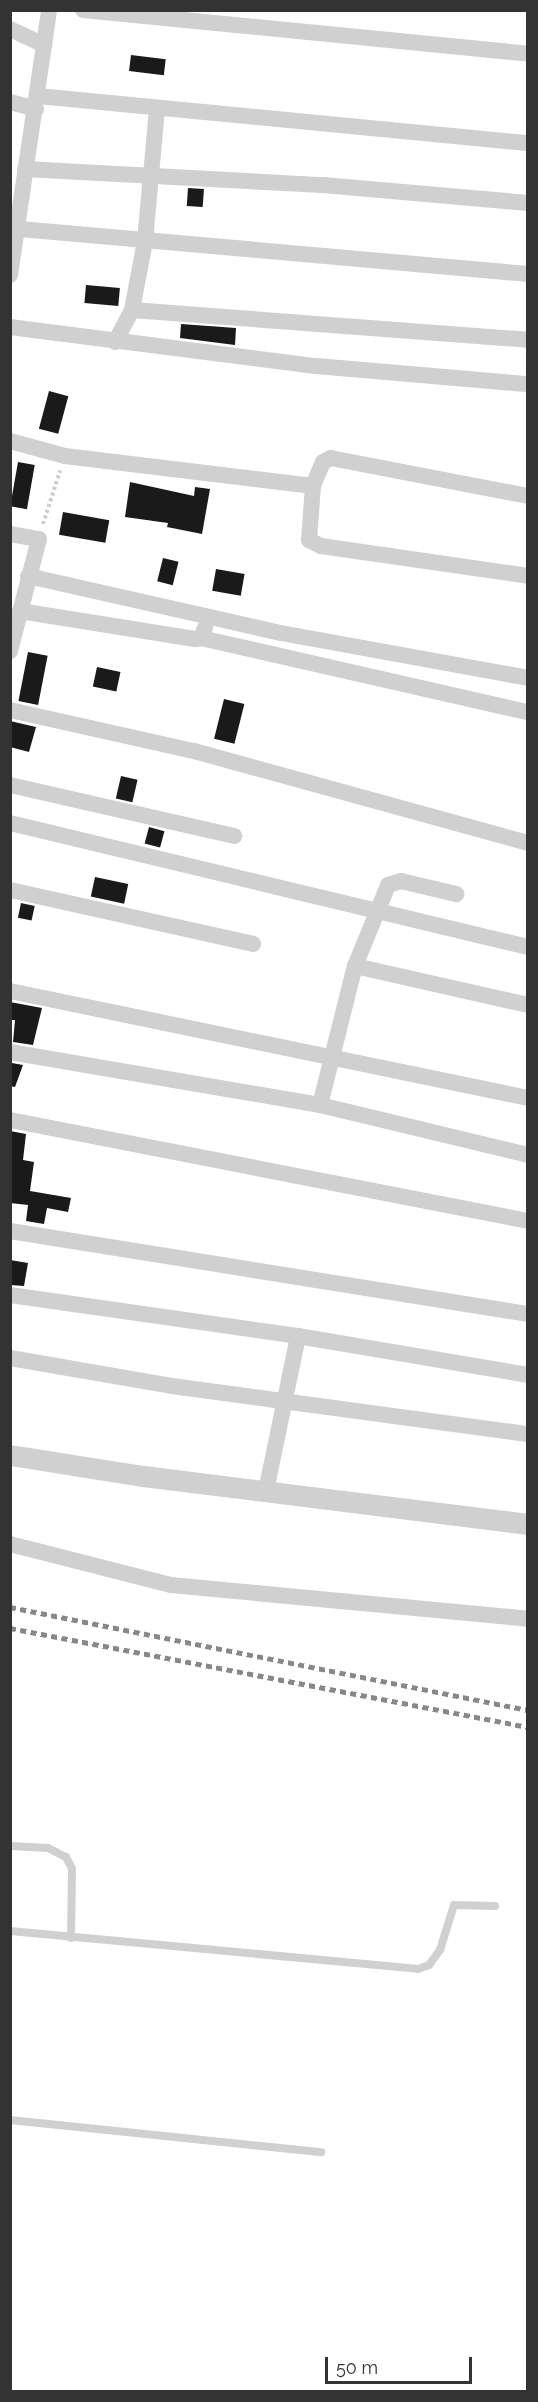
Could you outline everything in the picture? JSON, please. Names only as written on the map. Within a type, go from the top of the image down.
[{"type":"street","points":[[10,275],[20,229],[26,169],[49,10]]},
{"type":"street","points":[[83,10],[528,54]]},
{"type":"street","points":[[10,29],[45,45]]},
{"type":"street","points":[[10,102],[157,109],[528,143]]},
{"type":"street","points":[[115,342],[132,310],[145,241],[157,109]]},
{"type":"street","points":[[26,169],[150,174],[528,203]]},
{"type":"street","points":[[20,229],[528,274]]},
{"type":"street","points":[[132,310],[528,340]]},
{"type":"street","points":[[10,327],[316,366],[528,384]]},
{"type":"street","points":[[10,441],[65,456],[313,486]]},
{"type":"street","points":[[528,496],[331,458],[323,462],[313,486],[309,540],[313,545],[528,576]]},
{"type":"street","points":[[10,534],[39,539],[10,651]]},
{"type":"street","points":[[28,576],[281,633],[528,678]]},
{"type":"street","points":[[20,611],[201,638],[528,712]]},
{"type":"street","points":[[201,638],[211,616]]},
{"type":"street","points":[[10,710],[194,751],[528,843]]},
{"type":"street","points":[[10,785],[234,836]]},
{"type":"street","points":[[10,823],[528,947]]},
{"type":"street","points":[[320,1104],[355,966],[376,911],[393,881],[456,894]]},
{"type":"street","points":[[10,890],[253,944]]},
{"type":"street","points":[[355,966],[528,1005]]},
{"type":"street","points":[[10,991],[528,1098]]},
{"type":"street","points":[[10,1052],[320,1104],[528,1155]]},
{"type":"street","points":[[10,1120],[528,1221]]},
{"type":"street","points":[[10,1231],[528,1314]]},
{"type":"street","points":[[10,1295],[298,1336],[528,1375]]},
{"type":"street","points":[[266,1491],[298,1336]]},
{"type":"street","points":[[10,1358],[283,1400],[528,1434]]},
{"type":"street","points":[[10,1455],[266,1491],[528,1524]]},
{"type":"street","points":[[10,1544],[171,1585],[528,1619]]},
{"type":"lane","points":[[10,1846],[48,1848],[66,1857],[72,1869],[71,1938]]},
{"type":"lane","points":[[10,1931],[418,1969],[429,1965],[440,1950],[454,1905],[495,1906]]},
{"type":"lane","points":[[10,2120],[321,2152]]},
{"type":"path","points":[[39,539],[65,456]]},
{"type":"building","points":[[131,55],[166,59],[164,75],[129,71]]},
{"type":"building","points":[[188,188],[204,189],[203,207],[187,206]]},
{"type":"building","points":[[86,285],[120,288],[118,306],[84,303]]},
{"type":"building","points":[[181,324],[236,328],[235,345],[180,338]]},
{"type":"building","points":[[49,391],[68,396],[58,434],[39,429]]},
{"type":"building","points":[[18,462],[35,465],[27,509],[10,506]]},
{"type":"building","points":[[130,482],[194,496],[195,487],[210,489],[202,534],[167,527],[168,523],[125,517]]},
{"type":"building","points":[[63,512],[109,520],[105,543],[59,535]]},
{"type":"building","points":[[163,558],[179,562],[173,585],[157,581]]},
{"type":"building","points":[[216,569],[245,574],[241,596],[212,591]]},
{"type":"building","points":[[28,652],[48,656],[38,705],[18,701]]},
{"type":"building","points":[[97,667],[120,672],[116,692],[93,687]]},
{"type":"building","points":[[224,699],[244,704],[234,744],[214,739]]},
{"type":"building","points":[[10,721],[36,727],[29,752],[10,747]]},
{"type":"building","points":[[121,776],[138,780],[132,802],[116,798]]},
{"type":"building","points":[[149,827],[164,831],[160,848],[145,843]]},
{"type":"building","points":[[95,877],[128,884],[124,904],[91,897]]},
{"type":"building","points":[[21,903],[35,906],[32,921],[18,918]]},
{"type":"building","points":[[10,1002],[42,1008],[33,1045],[13,1042],[15,1020],[10,1020]]},
{"type":"building","points":[[12,1063],[23,1065],[15,1087],[10,1086]]},
{"type":"building","points":[[10,1131],[26,1134],[23,1160],[34,1162],[30,1191],[71,1198],[68,1212],[47,1208],[44,1224],[26,1221],[28,1205],[10,1203]]},
{"type":"building","points":[[10,1260],[28,1263],[24,1286],[10,1285]]},
{"type":"railway","points":[[10,1607],[528,1710]]},
{"type":"railway","points":[[10,1628],[528,1727]]}]
